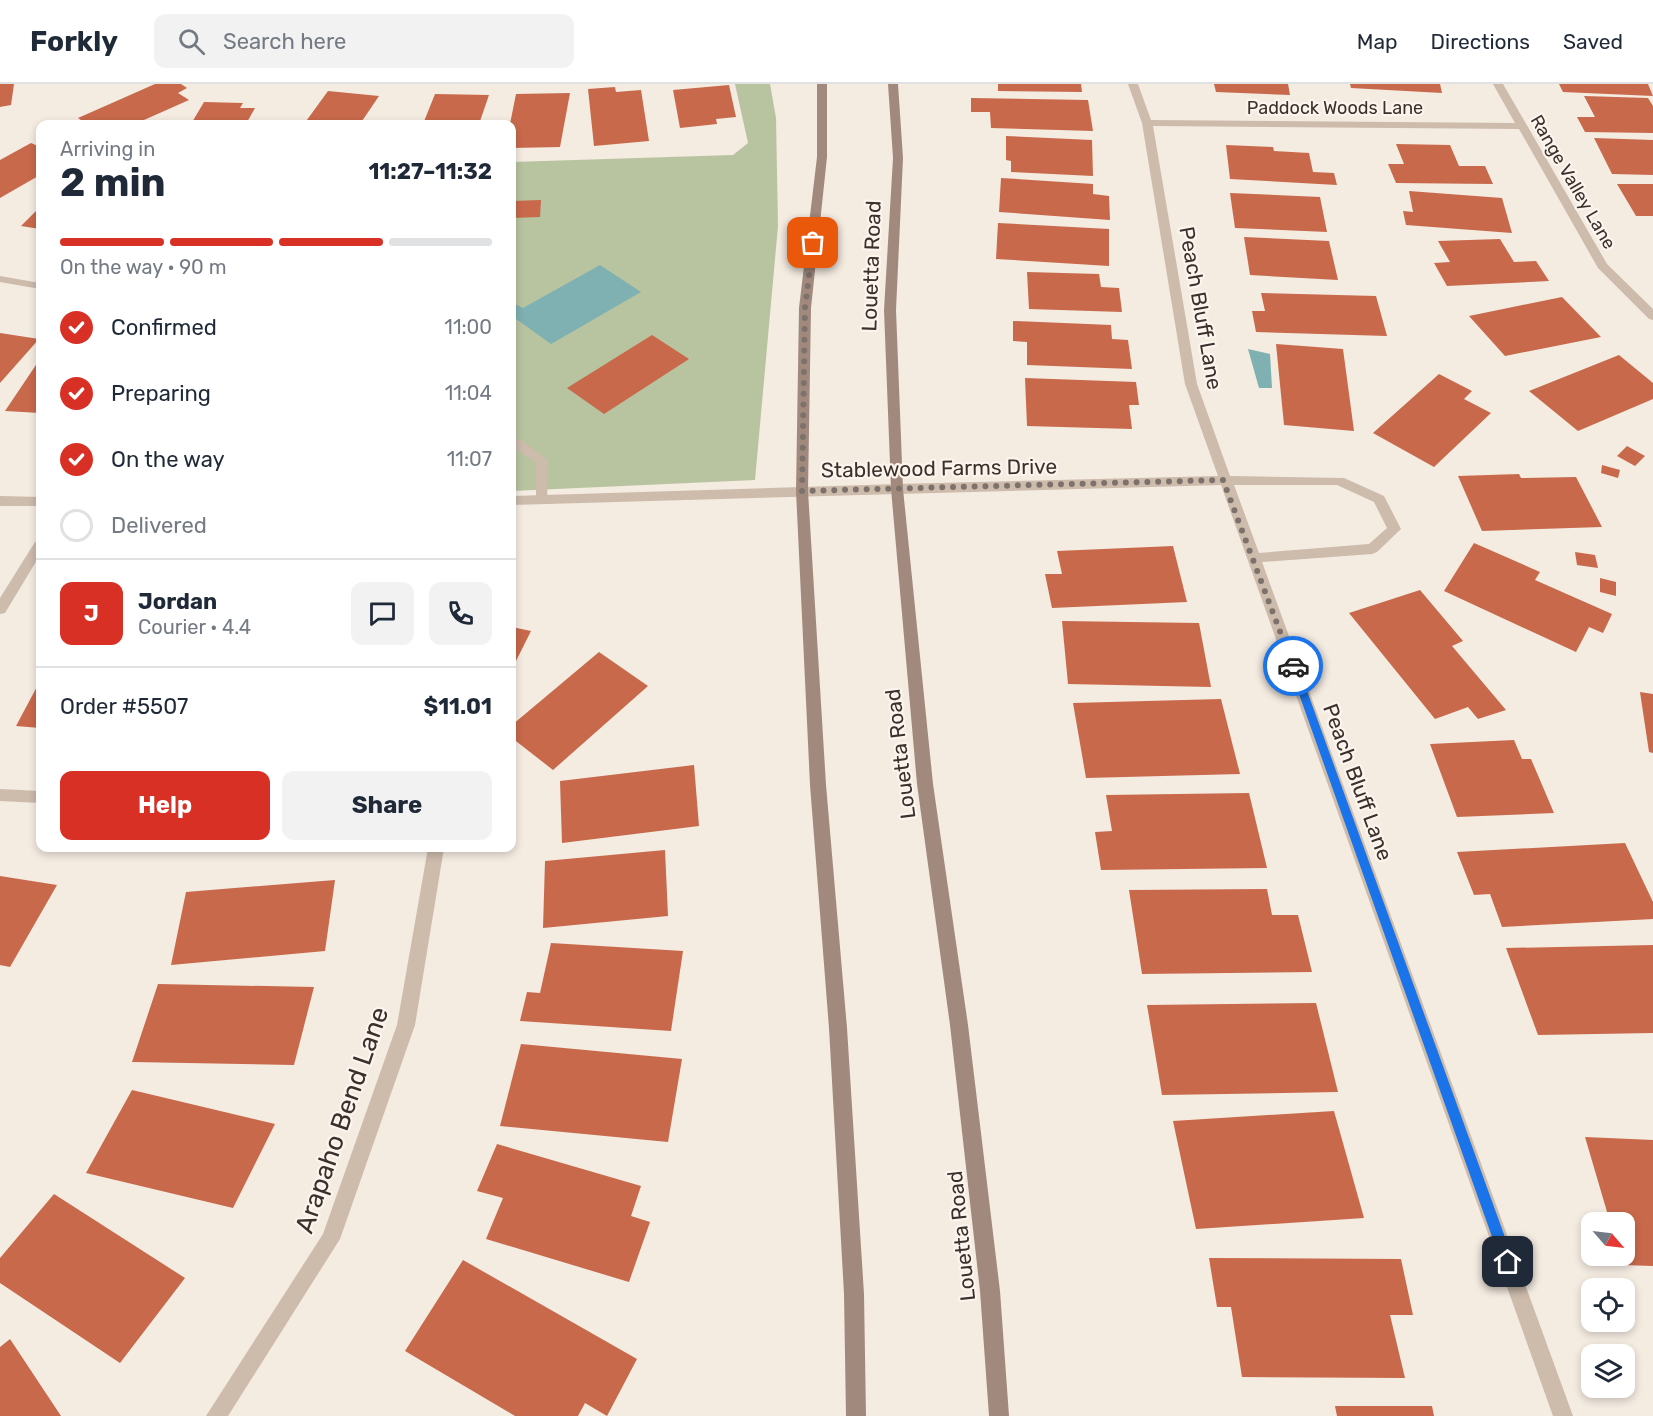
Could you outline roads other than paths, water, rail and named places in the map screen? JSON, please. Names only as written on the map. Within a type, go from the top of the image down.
[{"type":"main road","points":[[822,84],[822,157],[805,308],[802,491],[818,785],[838,1028],[854,1282],[856,1416]]},
{"type":"main road","name":"Louetta Road","points":[[893,84],[898,158],[890,310],[897,489],[926,784],[959,1025],[990,1291],[999,1416]]},
{"type":"street","name":"Peach Bluff Lane","points":[[1133,84],[1147,123],[1191,384],[1223,480],[1254,558],[1563,1416]]},
{"type":"street","name":"Range Valley Lane","points":[[1498,84],[1602,266],[1653,316]]},
{"type":"street","name":"Paddock Woods Lane","points":[[1147,123],[1522,126]]},
{"type":"street","points":[[0,279],[36,285]]},
{"type":"street","points":[[516,443],[542,460],[542,500]]},
{"type":"street","name":"Stablewood Farms Drive","points":[[516,501],[1223,480],[1339,481],[1379,499],[1394,529],[1372,549],[1254,558]]},
{"type":"street","points":[[0,501],[36,502]]},
{"type":"street","points":[[0,609],[36,551]]},
{"type":"street","points":[[0,795],[36,797]]},
{"type":"street","name":"Arapaho Bend Lane","points":[[216,1416],[331,1239],[406,1025],[435,852]]},
{"type":"water","points":[[600,265],[641,292],[551,344],[516,319],[516,306],[523,308]]},
{"type":"water","points":[[1248,349],[1270,354],[1272,388],[1259,388]]}]
